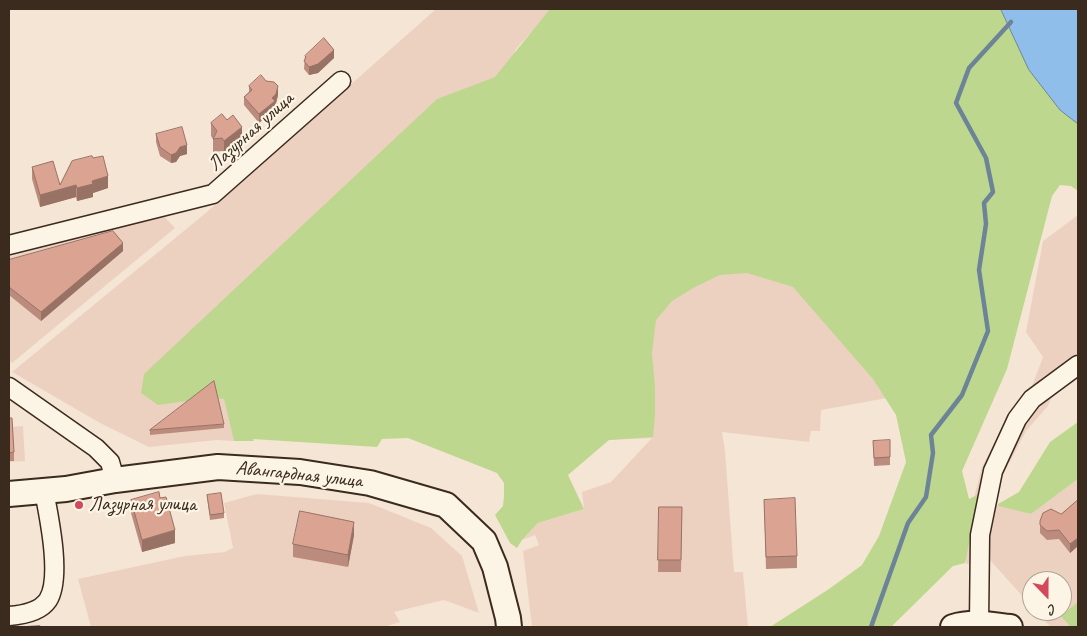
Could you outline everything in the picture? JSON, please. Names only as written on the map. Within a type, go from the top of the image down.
[{"type":"main road","name":"Авангардная улица","points":[[9,494],[44,492],[115,480],[218,467],[300,472],[370,483],[446,505],[484,541],[495,567],[509,627]]},
{"type":"main road","points":[[953,627],[961,624],[979,623],[1010,627]]},
{"type":"street","name":"Лазурная улица","points":[[9,245],[214,194],[341,81]]},
{"type":"street","points":[[979,623],[980,535],[993,471],[1018,419],[1032,399],[1078,365]]},
{"type":"street","points":[[9,387],[96,448],[110,462],[115,480]]},
{"type":"street","points":[[9,616],[34,611],[48,600],[54,580],[52,531],[44,492]]},
{"type":"shaded area","points":[[436,9],[552,9],[515,50],[507,121],[219,373],[234,441],[217,440],[149,447],[100,423],[12,372],[207,212]]},
{"type":"shaded area","points":[[653,20],[898,396],[821,410],[820,431],[811,431],[809,442],[722,432],[734,572],[743,572],[748,627],[532,627],[523,551],[539,545],[535,535],[522,540],[538,523],[584,509],[582,492],[611,482],[652,438],[610,440]]},
{"type":"shaded area","points":[[162,214],[175,228],[12,363],[9,360],[9,257]]},
{"type":"shaded area","points":[[1078,215],[1078,366],[1059,379],[1048,406],[1026,431],[1003,475],[995,505],[1031,514],[1078,479],[1078,617],[1067,627],[1051,627],[1045,621],[1072,621],[1072,571],[1022,571],[1022,596],[990,560],[966,564],[963,540],[982,467],[1008,417],[1029,394],[1043,357],[1026,332],[1043,241]]},
{"type":"shaded area","points":[[23,426],[25,461],[10,462],[9,468],[9,427]]},
{"type":"shaded area","points":[[257,494],[369,503],[431,528],[462,556],[479,613],[444,600],[394,612],[400,622],[384,627],[91,627],[78,579],[185,556],[225,552],[233,548],[224,503]]},
{"type":"green space","points":[[550,9],[1001,9],[1029,70],[1060,110],[1078,124],[1078,191],[1071,186],[1060,185],[1052,196],[1007,369],[962,471],[969,499],[979,494],[965,563],[953,566],[891,627],[770,627],[862,565],[879,536],[906,462],[896,415],[873,379],[793,287],[747,273],[720,275],[672,301],[656,320],[652,353],[655,387],[653,437],[609,440],[568,475],[584,509],[538,523],[517,548],[510,543],[495,515],[503,506],[504,496],[504,483],[497,473],[408,438],[382,439],[377,447],[253,439],[254,441],[234,441],[224,399],[210,398],[158,405],[141,393],[144,374],[437,99],[495,77]]},
{"type":"green space","points":[[1078,422],[1078,479],[1031,514],[998,506],[998,504],[1019,492],[1050,442]]},
{"type":"green space","points":[[1078,602],[1078,627],[1067,627],[1069,625],[1065,621],[1072,621],[1072,607]]},
{"type":"water","points":[[1001,9],[1078,9],[1078,124],[1060,110],[1029,70]]},
{"type":"building","points":[[324,38],[334,50],[318,64],[309,67],[304,61],[305,56]]},
{"type":"building","points":[[261,75],[266,81],[274,82],[278,86],[276,94],[272,98],[275,101],[259,114],[244,97],[252,90],[249,86]]},
{"type":"building","points":[[222,114],[227,120],[233,115],[242,127],[224,141],[222,138],[213,139],[217,131],[211,123]]},
{"type":"building","points":[[182,127],[187,145],[180,147],[176,153],[171,155],[160,147],[156,134]]},
{"type":"building","points":[[92,156],[93,158],[103,156],[108,176],[92,181],[93,184],[77,188],[76,185],[40,195],[32,167],[53,161],[60,185],[72,161]]},
{"type":"building","points":[[113,231],[123,243],[41,312],[9,287],[9,260]]},
{"type":"building","points":[[214,381],[224,424],[150,430]]},
{"type":"building","points":[[9,418],[12,418],[14,452],[9,453]]},
{"type":"building","points":[[890,440],[890,457],[874,458],[873,441]]},
{"type":"building","points":[[159,492],[160,498],[166,497],[175,530],[142,540],[131,500]]},
{"type":"building","points":[[221,493],[224,513],[210,515],[207,495]]},
{"type":"building","points":[[795,498],[797,556],[766,557],[764,500]]},
{"type":"building","points":[[1078,500],[1078,538],[1070,544],[1059,530],[1047,531],[1040,525],[1043,513],[1051,509],[1061,514]]},
{"type":"building","points":[[659,507],[682,507],[681,560],[658,560]]},
{"type":"building","points":[[300,511],[354,522],[348,555],[293,544]]},
{"type":"waterway","points":[[871,627],[908,523],[926,497],[933,453],[931,435],[962,395],[988,331],[979,270],[986,224],[984,203],[993,192],[986,158],[956,103],[969,68],[1011,22]]},
{"type":"place","name":"Лазурная улица","points":[[79,505]]}]
